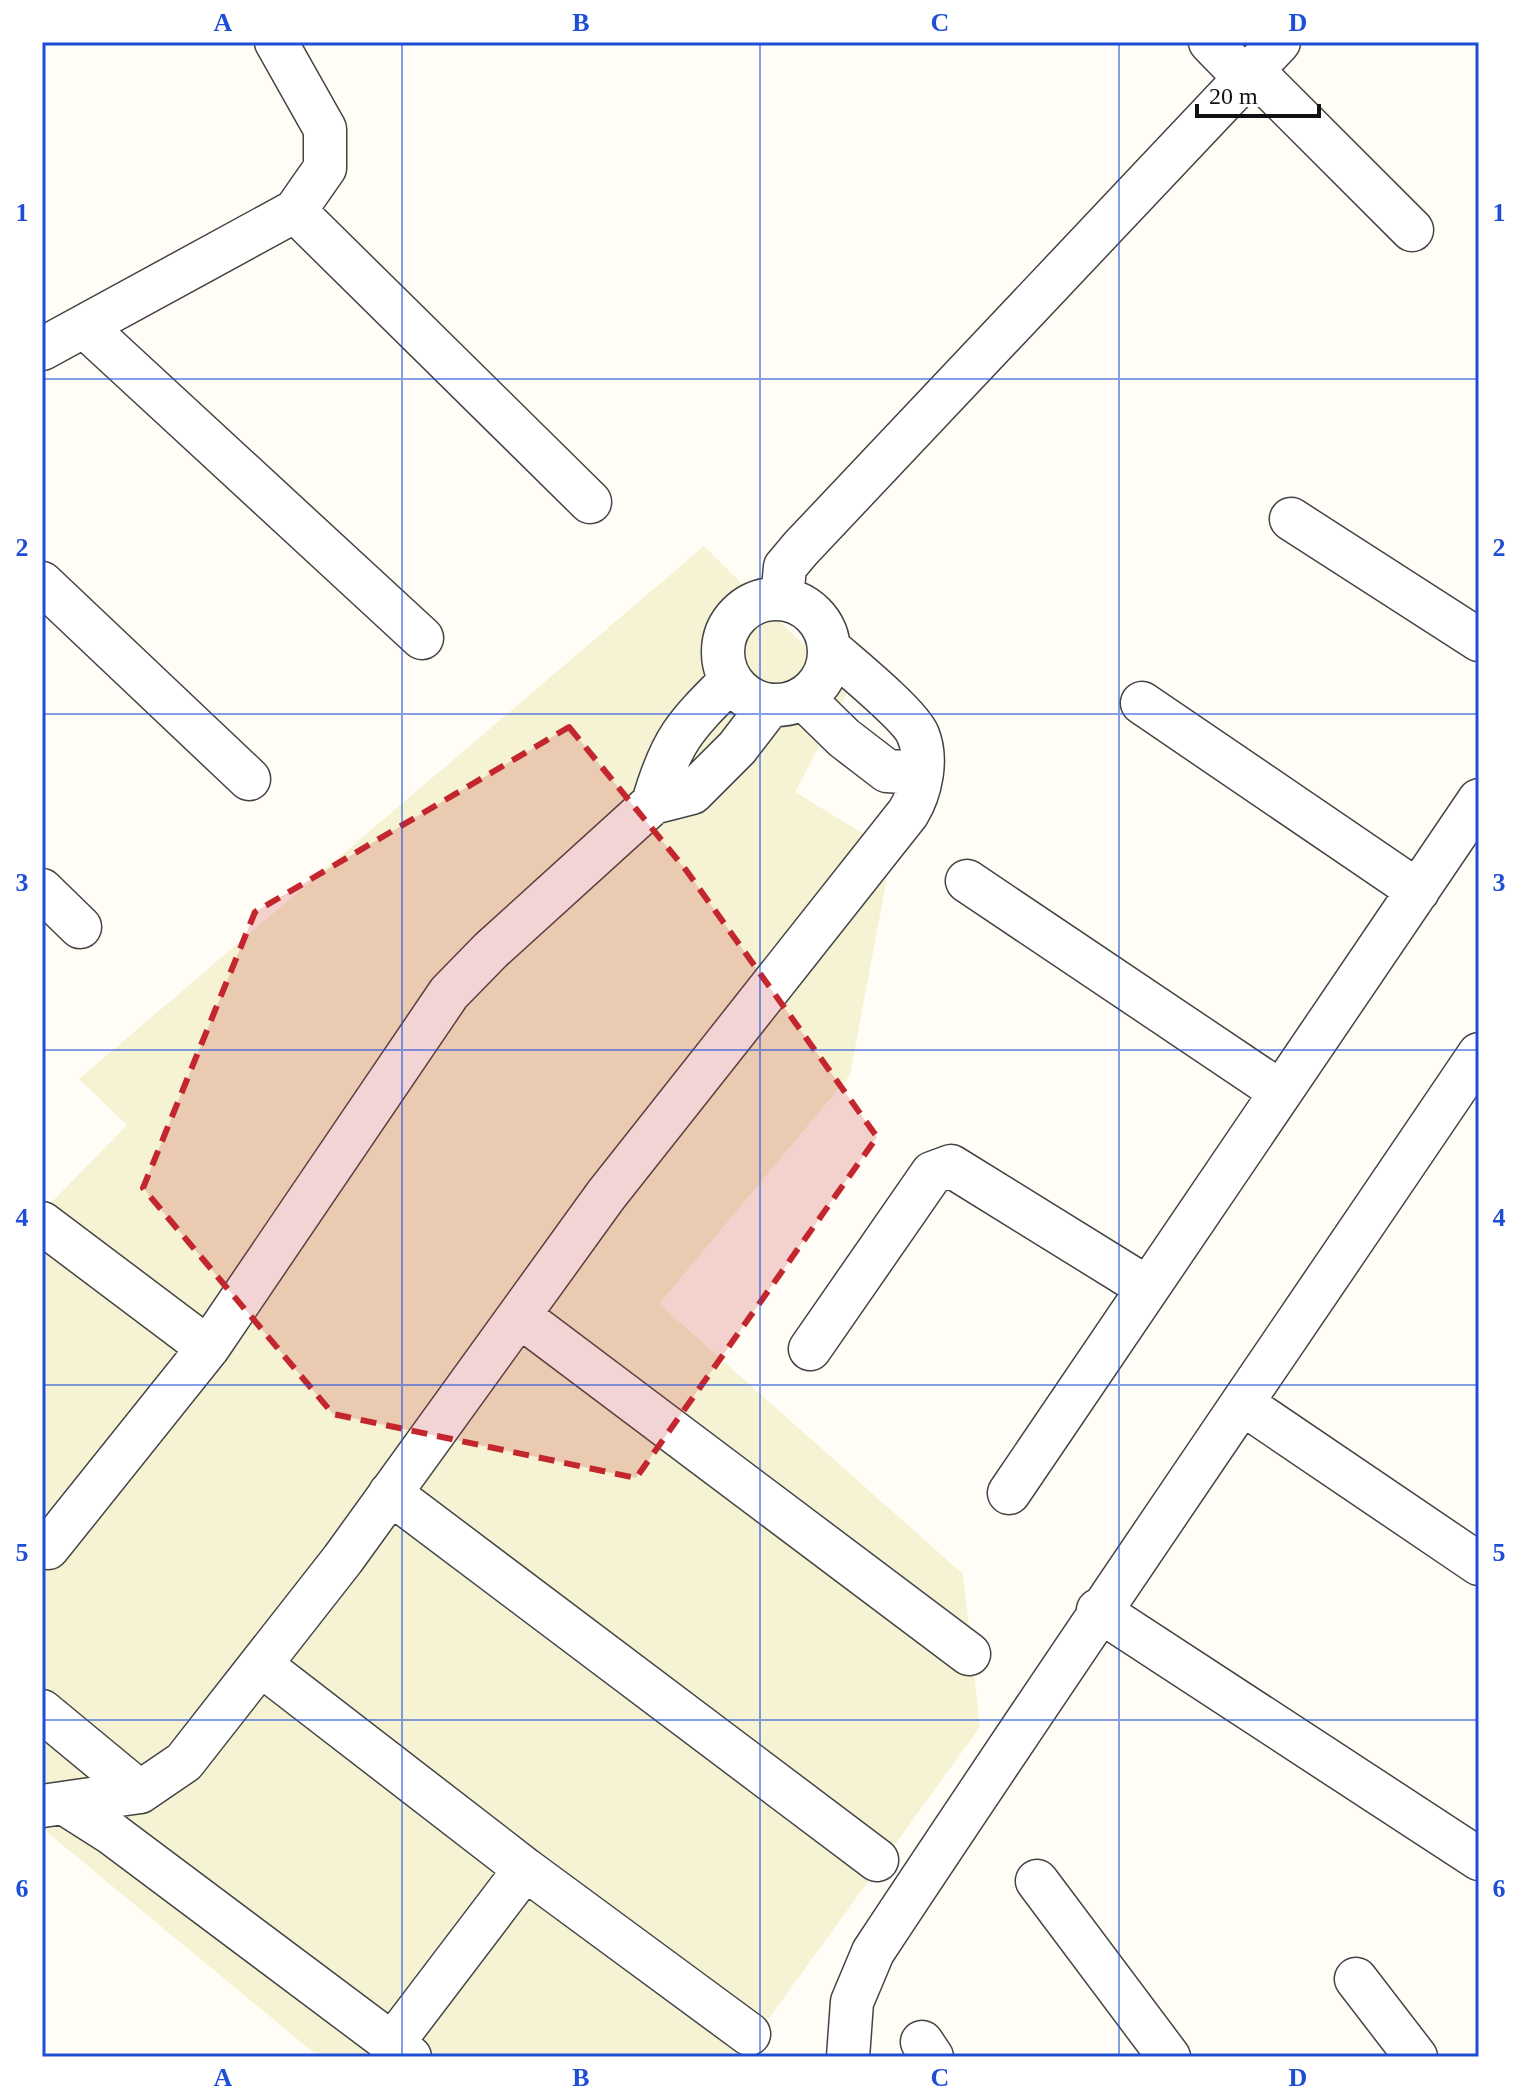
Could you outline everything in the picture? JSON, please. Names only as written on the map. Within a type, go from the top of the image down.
[{"type":"street","points":[[42,349],[295,211],[325,168],[325,129],[276,42]]},
{"type":"street","points":[[1210,42],[1259,63],[1412,230]]},
{"type":"street","points":[[782,599],[785,567],[801,548],[1259,63]]},
{"type":"street","points":[[295,211],[590,502]]},
{"type":"street","points":[[84,326],[422,638]]},
{"type":"street","points":[[1291,519],[1479,640]]},
{"type":"street","points":[[42,583],[249,779]]},
{"type":"street","points":[[48,1548],[208,1348],[449,993],[491,950],[653,803],[692,793],[786,702],[818,685],[827,668],[829,648],[821,625],[804,608],[782,599],[758,602],[738,614],[725,634],[722,658],[730,681],[747,698],[786,702],[844,738],[887,771],[922,773]]},
{"type":"street","points":[[55,1806],[140,1792],[184,1762],[261,1665],[521,1317],[606,1195],[908,813],[918,795],[922,773],[918,734],[885,698],[829,648]]},
{"type":"street","points":[[653,803],[667,756],[677,739],[730,681]]},
{"type":"street","points":[[1142,703],[1418,891]]},
{"type":"street","points":[[1009,1493],[1479,800]]},
{"type":"street","points":[[967,881],[1281,1092]]},
{"type":"street","points":[[42,890],[80,927]]},
{"type":"street","points":[[848,2057],[852,2002],[873,1952],[1098,1610],[1243,1404],[1479,1054]]},
{"type":"street","points":[[810,1349],[932,1173],[951,1166],[1148,1288]]},
{"type":"street","points":[[42,1223],[208,1348]]},
{"type":"street","points":[[521,1317],[969,1654]]},
{"type":"street","points":[[1243,1404],[1479,1564]]},
{"type":"street","points":[[390,1493],[877,1860]]},
{"type":"street","points":[[1098,1610],[1479,1859]]},
{"type":"street","points":[[261,1665],[525,1869],[749,2034]]},
{"type":"street","points":[[42,1711],[140,1792]]},
{"type":"street","points":[[55,1806],[111,1833],[401,2050],[525,1869]]},
{"type":"street","points":[[1037,1881],[1169,2057]]},
{"type":"street","points":[[1356,1979],[1416,2057]]},
{"type":"highlighted area","points":[[569,727],[686,870],[877,1137],[636,1478],[333,1414],[143,1188],[255,912]]},
{"type":"shaded area","points":[[704,546],[849,690],[795,792],[892,851],[850,1075],[659,1304],[963,1574],[980,1727],[741,2057],[319,2057],[42,1828],[42,1212],[127,1125],[79,1079]]}]
